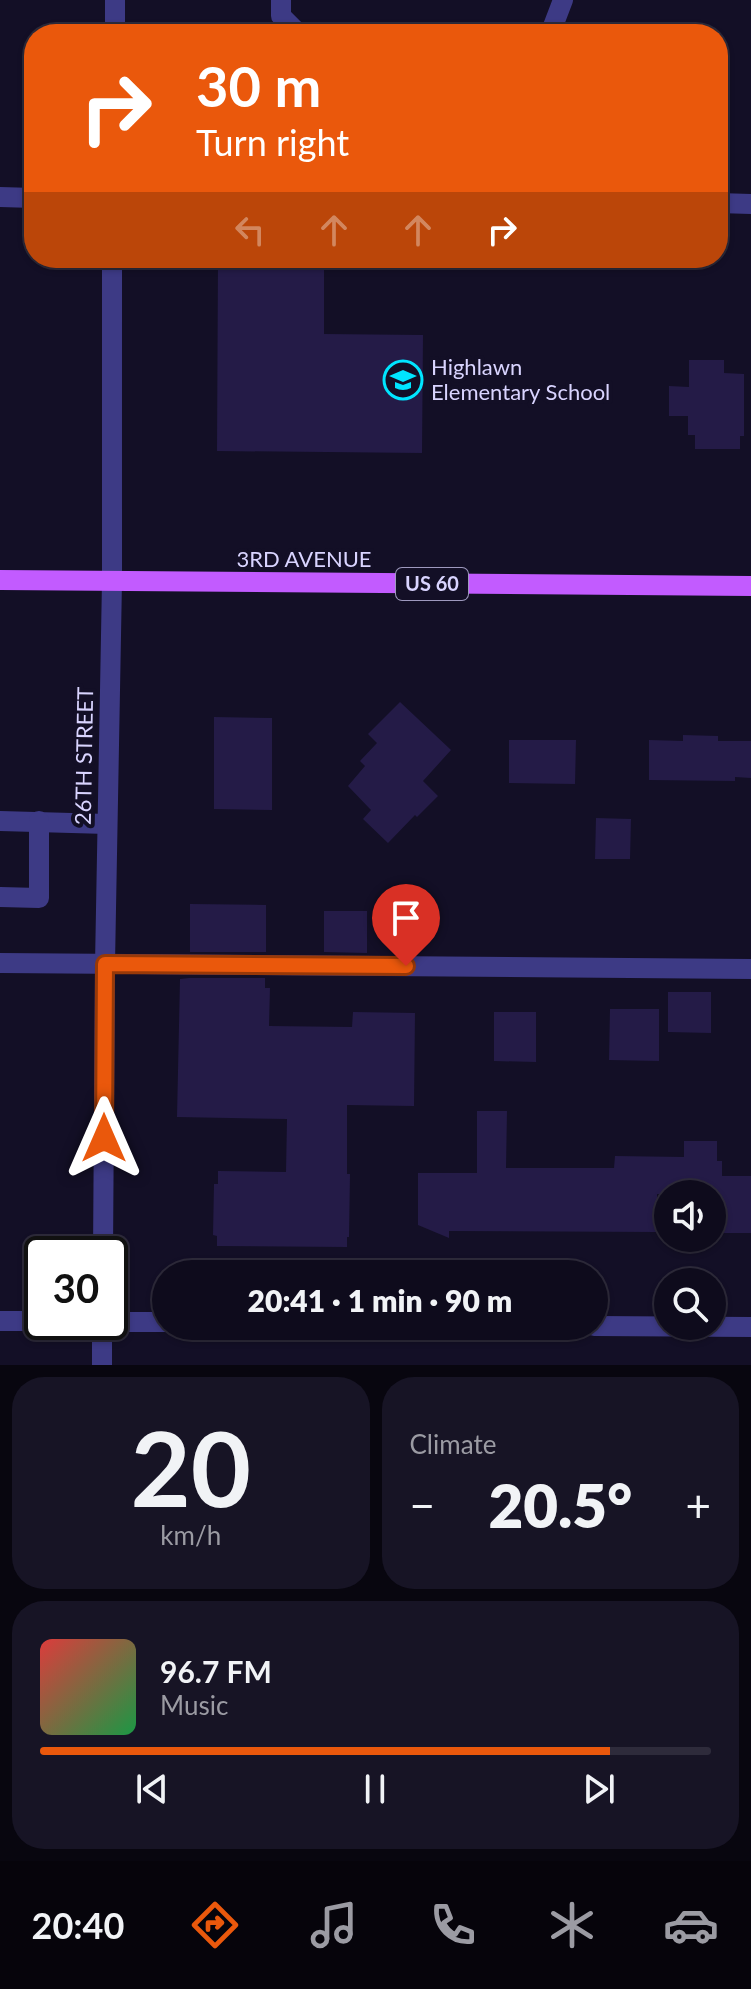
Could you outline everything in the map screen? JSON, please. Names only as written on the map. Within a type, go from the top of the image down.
[{"type":"main road","name":"3RD AVENUE","points":[[0,580],[751,586]]},
{"type":"street","points":[[115,0],[115,24]]},
{"type":"street","points":[[281,0],[281,16],[289,24]]},
{"type":"street","points":[[554,24],[563,0]]},
{"type":"street","points":[[0,197],[24,198]]},
{"type":"street","points":[[728,203],[751,204]]},
{"type":"street","name":"26TH STREET","points":[[103,1236],[112,581],[112,268]]},
{"type":"street","points":[[0,821],[107,824]]},
{"type":"street","points":[[0,897],[39,898],[39,821]]},
{"type":"street","points":[[0,963],[751,969]]},
{"type":"street","points":[[0,1321],[24,1321]]},
{"type":"street","points":[[128,1322],[152,1322]]},
{"type":"street","points":[[608,1326],[751,1327]]},
{"type":"street","points":[[102,1340],[102,1365]]},
{"type":"building","points":[[218,268],[324,268],[324,334],[423,335],[422,453],[217,451]]},
{"type":"building","points":[[689,360],[724,360],[724,373],[744,374],[744,436],[740,436],[740,449],[695,449],[695,435],[688,435],[688,416],[669,416],[669,386],[689,387]]},
{"type":"building","points":[[400,702],[451,750],[423,781],[438,796],[388,843],[363,819],[371,810],[348,786],[365,766],[360,761],[377,743],[368,734]]},
{"type":"building","points":[[214,717],[272,718],[272,810],[214,809]]},
{"type":"building","points":[[683,735],[718,736],[718,741],[751,741],[751,778],[735,777],[735,781],[649,780],[649,740],[683,741]]},
{"type":"building","points":[[509,740],[576,740],[575,784],[509,783]]},
{"type":"building","points":[[596,818],[631,819],[630,859],[595,859]]},
{"type":"building","points":[[190,904],[266,905],[266,952],[190,952]]},
{"type":"building","points":[[324,911],[367,911],[367,953],[324,952]]},
{"type":"building","points":[[265,978],[265,988],[270,988],[269,1026],[352,1027],[353,1012],[415,1013],[414,1106],[347,1105],[347,1174],[350,1174],[347,1247],[217,1246],[217,1236],[213,1235],[214,1184],[218,1184],[218,1171],[286,1172],[287,1119],[177,1117],[180,979]]},
{"type":"building","points":[[668,992],[711,992],[711,1033],[668,1032]]},
{"type":"building","points":[[610,1009],[659,1009],[659,1061],[609,1060]]},
{"type":"building","points":[[494,1012],[536,1012],[536,1062],[494,1061]]},
{"type":"building","points":[[477,1111],[507,1111],[506,1168],[614,1168],[615,1156],[684,1157],[684,1141],[717,1141],[717,1161],[722,1161],[722,1176],[751,1176],[751,1233],[726,1233],[726,1180],[654,1180],[654,1232],[449,1231],[449,1238],[418,1225],[418,1173],[477,1173]]},
{"type":"place","name":"Highlawn Elementary School","points":[[403,380]]},
{"type":"route","points":[[104,1138],[105,964],[406,966]]}]
